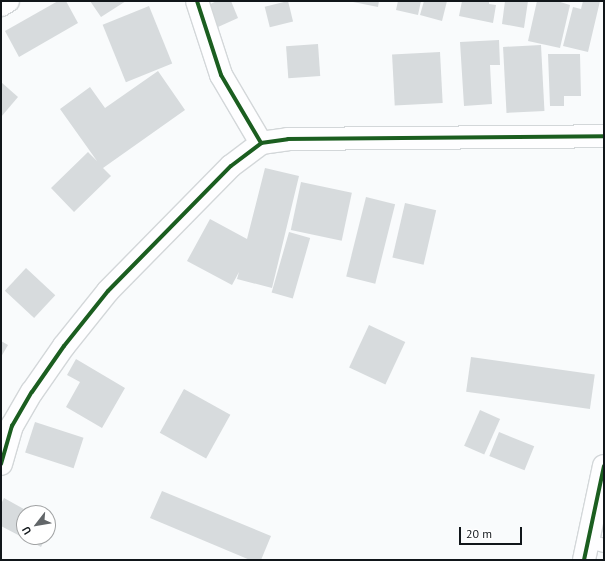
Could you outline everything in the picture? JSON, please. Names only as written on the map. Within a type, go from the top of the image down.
[{"type":"street","points":[[1,5],[8,1]]},
{"type":"street","points":[[197,1],[221,74],[261,143]]},
{"type":"street","points":[[1,464],[12,426],[32,392],[64,346],[108,291],[231,166],[261,143],[288,139],[604,136]]},
{"type":"street","points":[[592,549],[604,466]]},
{"type":"building","points":[[58,1],[66,1],[78,23],[19,57],[5,31]]},
{"type":"building","points":[[90,1],[126,1],[101,17]]},
{"type":"building","points":[[217,1],[231,1],[238,18],[218,27],[208,5]]},
{"type":"building","points":[[288,1],[293,21],[270,27],[265,7]]},
{"type":"building","points":[[348,1],[379,1],[378,7]]},
{"type":"building","points":[[398,1],[421,1],[418,15],[396,10]]},
{"type":"building","points":[[424,1],[447,1],[442,21],[420,15]]},
{"type":"building","points":[[462,1],[489,1],[489,4],[496,5],[493,23],[459,16]]},
{"type":"building","points":[[505,1],[528,1],[524,28],[502,24]]},
{"type":"building","points":[[537,1],[557,1],[570,5],[560,48],[528,41]]},
{"type":"building","points":[[583,1],[600,1],[588,52],[563,46],[573,7],[581,9]]},
{"type":"building","points":[[149,6],[172,63],[126,82],[103,25]]},
{"type":"building","points":[[499,40],[500,65],[490,65],[492,104],[464,106],[460,42]]},
{"type":"building","points":[[318,44],[320,76],[288,78],[286,46]]},
{"type":"building","points":[[541,45],[544,111],[507,113],[503,47]]},
{"type":"building","points":[[440,52],[443,103],[395,105],[392,55]]},
{"type":"building","points":[[548,54],[580,54],[581,96],[564,96],[564,106],[550,106]]},
{"type":"building","points":[[158,71],[185,110],[103,168],[111,176],[74,212],[51,188],[88,152],[97,161],[60,109],[90,87],[105,108]]},
{"type":"building","points":[[1,82],[18,97],[1,117]]},
{"type":"building","points":[[265,168],[299,176],[272,288],[237,279],[239,272],[232,285],[187,261],[210,219],[247,239]]},
{"type":"building","points":[[301,182],[352,193],[342,241],[291,230]]},
{"type":"building","points":[[366,197],[395,204],[375,284],[346,277]]},
{"type":"building","points":[[405,203],[436,210],[424,265],[392,258]]},
{"type":"building","points":[[289,232],[310,238],[293,299],[272,293]]},
{"type":"building","points":[[26,268],[55,295],[34,318],[5,291]]},
{"type":"building","points":[[369,325],[405,342],[385,385],[349,368]]},
{"type":"building","points":[[1,341],[8,345],[1,357]]},
{"type":"building","points":[[471,357],[595,374],[590,409],[466,392]]},
{"type":"building","points":[[76,359],[125,388],[102,428],[66,407],[80,382],[67,375]]},
{"type":"building","points":[[184,389],[230,415],[206,458],[160,433]]},
{"type":"building","points":[[480,410],[500,419],[484,455],[464,446]]},
{"type":"building","points":[[35,422],[84,438],[74,468],[25,452]]},
{"type":"building","points":[[499,432],[534,446],[524,470],[489,456]]},
{"type":"building","points":[[162,491],[271,536],[261,560],[250,560],[150,518]]},
{"type":"building","points":[[4,498],[17,505],[16,534],[1,526],[1,504]]},
{"type":"cycle path","points":[[197,1],[221,75],[261,143]]},
{"type":"cycle path","points":[[1,464],[12,426],[32,392],[64,346],[108,291],[231,166],[261,143],[288,139],[604,136]]},
{"type":"cycle path","points":[[584,560],[604,466]]}]
